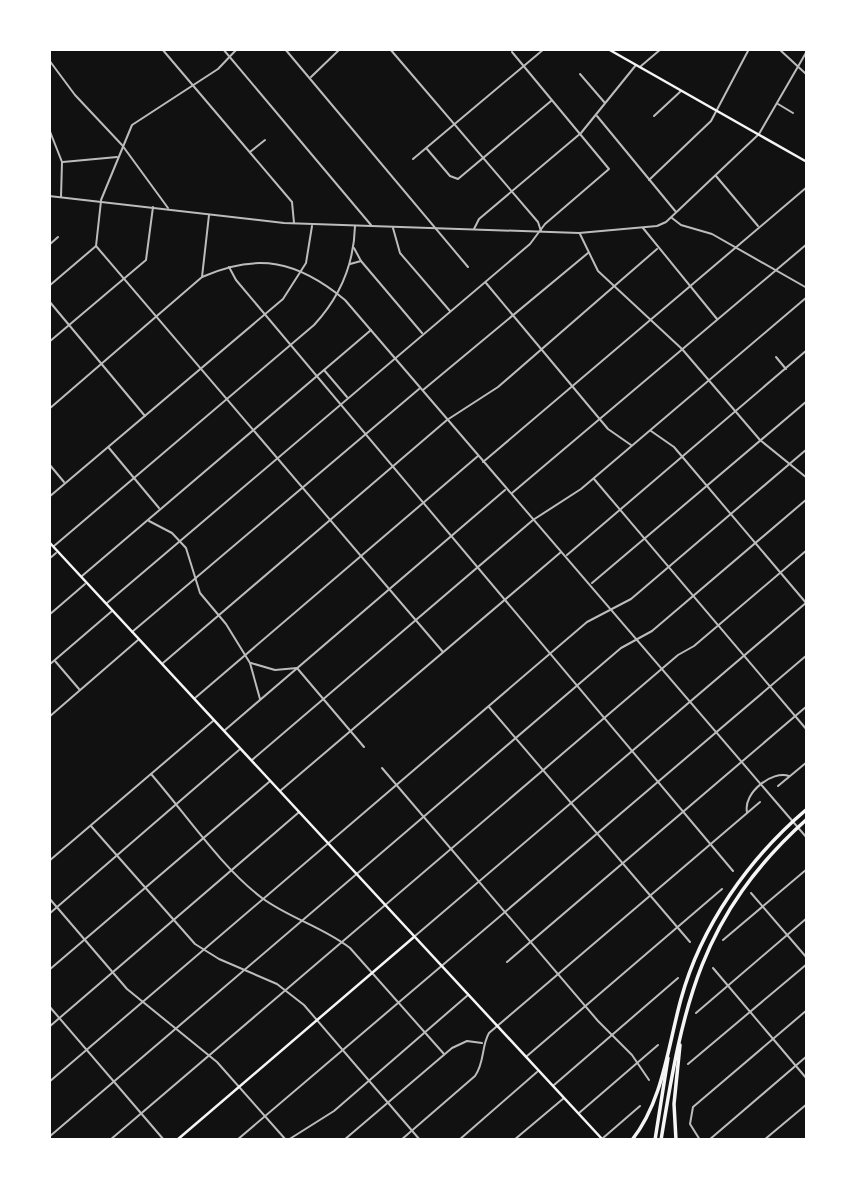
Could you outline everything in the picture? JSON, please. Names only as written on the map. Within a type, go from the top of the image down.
[{"type":"highway","points":[[632,1140],[656,1097],[685,986],[704,941],[750,868],[807,809]]},
{"type":"highway","points":[[661,1140],[692,986],[726,914],[765,859],[807,818]]},
{"type":"highway","points":[[676,1140],[674,1104],[684,1018]]},
{"type":"highway","points":[[655,1140],[672,1035]]},
{"type":"main road","points":[[608,49],[807,162]]},
{"type":"main road","points":[[49,542],[603,1139]]},
{"type":"main road","points":[[177,1140],[414,936]]},
{"type":"street","points":[[162,49],[292,202],[293,223]]},
{"type":"street","points":[[223,49],[371,226]]},
{"type":"street","points":[[49,286],[96,246],[101,201],[122,145],[135,121],[217,69],[237,49]]},
{"type":"street","points":[[285,49],[468,267]]},
{"type":"street","points":[[310,78],[340,49]]},
{"type":"street","points":[[390,49],[538,222],[541,231]]},
{"type":"street","points":[[413,159],[544,49]]},
{"type":"street","points":[[474,230],[480,219],[581,133],[638,66],[661,49]]},
{"type":"street","points":[[649,180],[711,121],[749,49]]},
{"type":"street","points":[[779,49],[806,74]]},
{"type":"street","points":[[49,196],[293,223],[579,233],[643,228],[662,224],[672,217],[759,134],[807,51]]},
{"type":"street","points":[[106,604],[485,282],[609,169],[512,52]]},
{"type":"street","points":[[49,60],[75,95],[122,145],[168,208]]},
{"type":"street","points":[[580,74],[605,103]]},
{"type":"street","points":[[654,116],[673,101],[681,90]]},
{"type":"street","points":[[427,148],[454,180],[552,100]]},
{"type":"street","points":[[777,103],[793,113]]},
{"type":"street","points":[[596,115],[676,213]]},
{"type":"street","points":[[49,129],[62,162],[61,197]]},
{"type":"street","points":[[250,152],[265,140]]},
{"type":"street","points":[[62,162],[117,157]]},
{"type":"street","points":[[716,176],[759,228]]},
{"type":"street","points":[[483,462],[807,187]]},
{"type":"street","points":[[49,342],[147,258],[153,207]]},
{"type":"street","points":[[202,277],[209,214]]},
{"type":"street","points":[[672,217],[681,225],[702,229],[807,288]]},
{"type":"street","points":[[49,497],[289,292],[302,272],[310,250],[312,224]]},
{"type":"street","points":[[53,547],[320,318],[337,294],[349,265],[355,226]]},
{"type":"street","points":[[393,227],[395,243],[400,253],[450,312]]},
{"type":"street","points":[[643,228],[657,249],[717,319]]},
{"type":"street","points":[[579,233],[598,271],[682,349],[760,440],[807,478]]},
{"type":"street","points":[[49,245],[58,237]]},
{"type":"street","points":[[511,494],[807,244]]},
{"type":"street","points":[[96,246],[443,652]]},
{"type":"street","points":[[353,247],[361,261],[423,334]]},
{"type":"street","points":[[162,664],[447,420],[491,393],[657,249]]},
{"type":"street","points":[[132,632],[366,434],[588,253]]},
{"type":"street","points":[[349,265],[361,261]]},
{"type":"street","points":[[49,409],[202,277],[229,266],[260,262],[302,272],[337,294],[371,330],[806,837]]},
{"type":"street","points":[[229,266],[236,280],[733,871]]},
{"type":"street","points":[[485,282],[600,419],[613,433],[632,445]]},
{"type":"street","points":[[251,761],[533,520],[593,479],[807,298]]},
{"type":"street","points":[[49,301],[145,416]]},
{"type":"street","points":[[82,577],[371,330]]},
{"type":"street","points":[[566,556],[807,350]]},
{"type":"street","points":[[776,357],[786,369]]},
{"type":"street","points":[[324,370],[348,398]]},
{"type":"street","points":[[591,584],[807,401]]},
{"type":"street","points":[[414,936],[807,603],[682,457],[670,444],[650,431]]},
{"type":"street","points":[[108,448],[160,509]]},
{"type":"street","points":[[49,1082],[549,655],[595,617],[631,599],[807,449]]},
{"type":"street","points":[[194,699],[478,456]]},
{"type":"street","points":[[49,464],[65,483]]},
{"type":"street","points":[[593,479],[807,730]]},
{"type":"street","points":[[224,731],[506,489]]},
{"type":"street","points":[[49,1137],[621,648],[652,631],[807,499]]},
{"type":"street","points":[[148,520],[181,540],[191,558],[194,579],[204,598],[219,615],[250,663],[260,700]]},
{"type":"street","points":[[110,1140],[662,669],[718,626],[807,550]]},
{"type":"street","points":[[49,559],[58,552]]},
{"type":"street","points":[[279,791],[561,552]]},
{"type":"street","points":[[49,615],[87,583]]},
{"type":"street","points":[[49,665],[112,611]]},
{"type":"street","points":[[49,717],[139,639]]},
{"type":"street","points":[[237,1140],[807,655]]},
{"type":"street","points":[[55,660],[80,690]]},
{"type":"street","points":[[250,663],[275,670],[297,668]]},
{"type":"street","points":[[297,668],[364,747]]},
{"type":"street","points":[[489,706],[690,942]]},
{"type":"street","points":[[507,962],[807,706]]},
{"type":"street","points":[[49,862],[214,720]]},
{"type":"street","points":[[49,914],[240,749]]},
{"type":"street","points":[[778,786],[807,762]]},
{"type":"street","points":[[382,768],[649,1080]]},
{"type":"street","points":[[151,774],[233,870],[263,899],[342,942],[373,972],[444,1054]]},
{"type":"street","points":[[747,813],[747,800],[762,785],[777,775],[789,776]]},
{"type":"street","points":[[49,970],[270,782]]},
{"type":"street","points":[[401,1140],[475,1076],[482,1063],[483,1043],[497,1027],[760,802]]},
{"type":"street","points":[[49,1027],[299,813]]},
{"type":"street","points":[[91,826],[172,921],[203,950],[286,990],[318,1020],[420,1140]]},
{"type":"street","points":[[723,940],[807,869]]},
{"type":"street","points":[[526,1057],[722,889]]},
{"type":"street","points":[[751,893],[807,958]]},
{"type":"street","points":[[49,898],[142,1003],[209,1055],[287,1140],[324,1118],[468,995]]},
{"type":"street","points":[[696,1013],[807,918]]},
{"type":"street","points":[[688,1064],[807,964]]},
{"type":"street","points":[[713,968],[807,1079]]},
{"type":"street","points":[[553,1086],[678,978]]},
{"type":"street","points":[[49,1006],[164,1140]]},
{"type":"street","points":[[700,1140],[690,1127],[693,1107],[807,1010]]},
{"type":"street","points":[[344,1140],[444,1054],[467,1041],[483,1043]]},
{"type":"street","points":[[579,1113],[658,1045]]},
{"type":"street","points":[[709,1140],[807,1056]]},
{"type":"street","points":[[458,1140],[539,1071]]},
{"type":"street","points":[[514,1140],[564,1098]]},
{"type":"street","points":[[764,1140],[807,1104]]},
{"type":"street","points":[[603,1139],[640,1105]]}]
